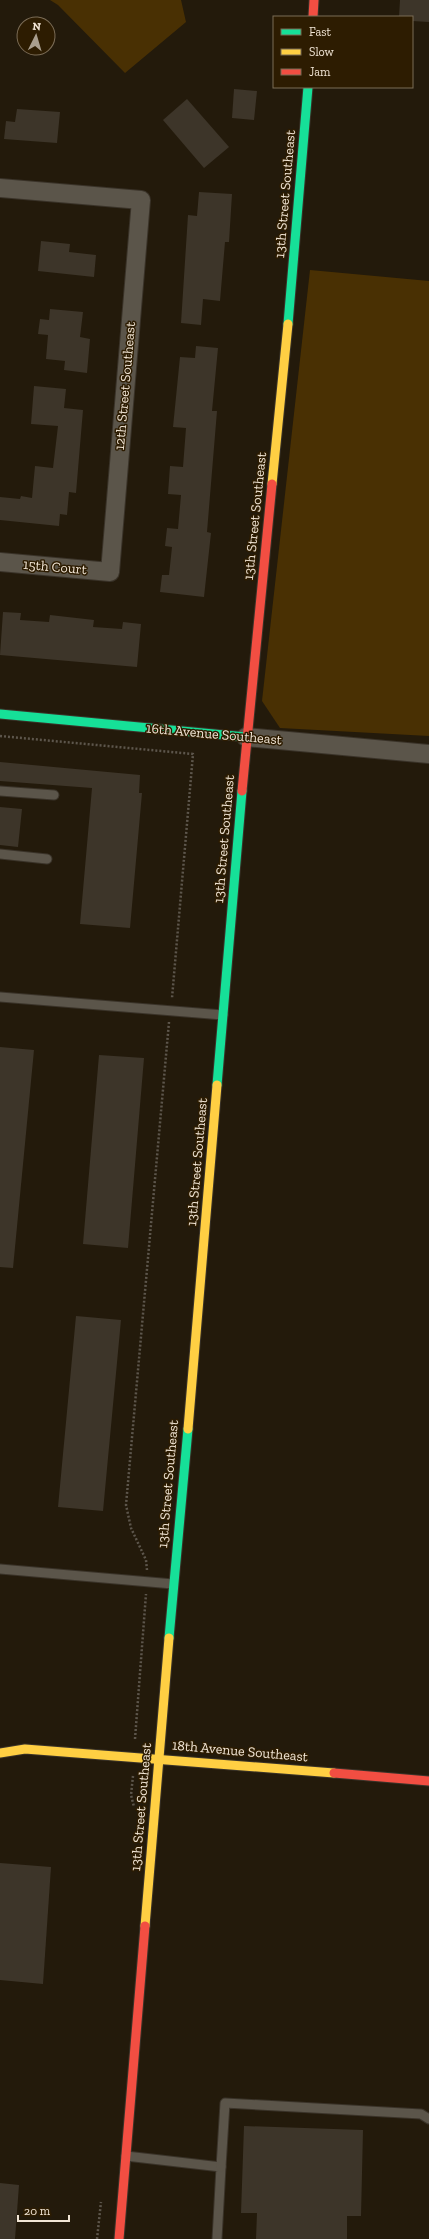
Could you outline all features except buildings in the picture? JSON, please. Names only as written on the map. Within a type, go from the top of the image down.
[{"type":"street","points":[[313,16],[314,0]]},
{"type":"street","name":"13th Street Southeast","points":[[119,2239],[160,1759],[173,1584],[198,1326],[246,737],[287,328],[308,88]]},
{"type":"street","name":"12th Street Southeast","points":[[0,188],[141,200],[110,572]]},
{"type":"street","name":"15th Court","points":[[0,562],[110,572]]},
{"type":"street","name":"16th Avenue Southeast","points":[[0,714],[429,754]]},
{"type":"street","name":"18th Avenue Southeast","points":[[0,1753],[25,1749],[429,1781]]},
{"type":"lane","points":[[0,791],[54,795]]},
{"type":"lane","points":[[0,854],[48,859]]},
{"type":"lane","points":[[0,997],[223,1016]]},
{"type":"lane","points":[[0,1569],[173,1584]]},
{"type":"lane","points":[[217,2239],[225,2103],[421,2114],[429,2118]]},
{"type":"lane","points":[[126,2156],[221,2167]]},
{"type":"path","points":[[0,736],[193,754],[126,1505],[131,1528],[146,1560],[147,1581],[137,1721]]},
{"type":"shaded area","points":[[50,0],[181,0],[186,22],[125,73],[58,5]]},
{"type":"shaded area","points":[[310,270],[429,281],[429,736],[280,728],[262,701]]},
{"type":"traffic: fast","points":[[288,324],[308,88]]},
{"type":"traffic: fast","points":[[0,714],[246,737]]},
{"type":"traffic: fast","points":[[217,1085],[242,791]]},
{"type":"traffic: fast","points":[[169,1638],[188,1429]]},
{"type":"traffic: slow","points":[[272,484],[288,324]]},
{"type":"traffic: slow","points":[[188,1429],[217,1085]]},
{"type":"traffic: slow","points":[[145,1926],[169,1638]]},
{"type":"traffic: slow","points":[[0,1753],[25,1749],[334,1773]]},
{"type":"traffic: jam","points":[[313,16],[314,0]]},
{"type":"traffic: jam","points":[[242,791],[272,484]]},
{"type":"traffic: jam","points":[[334,1773],[429,1781]]},
{"type":"traffic: jam","points":[[119,2239],[145,1926]]}]
